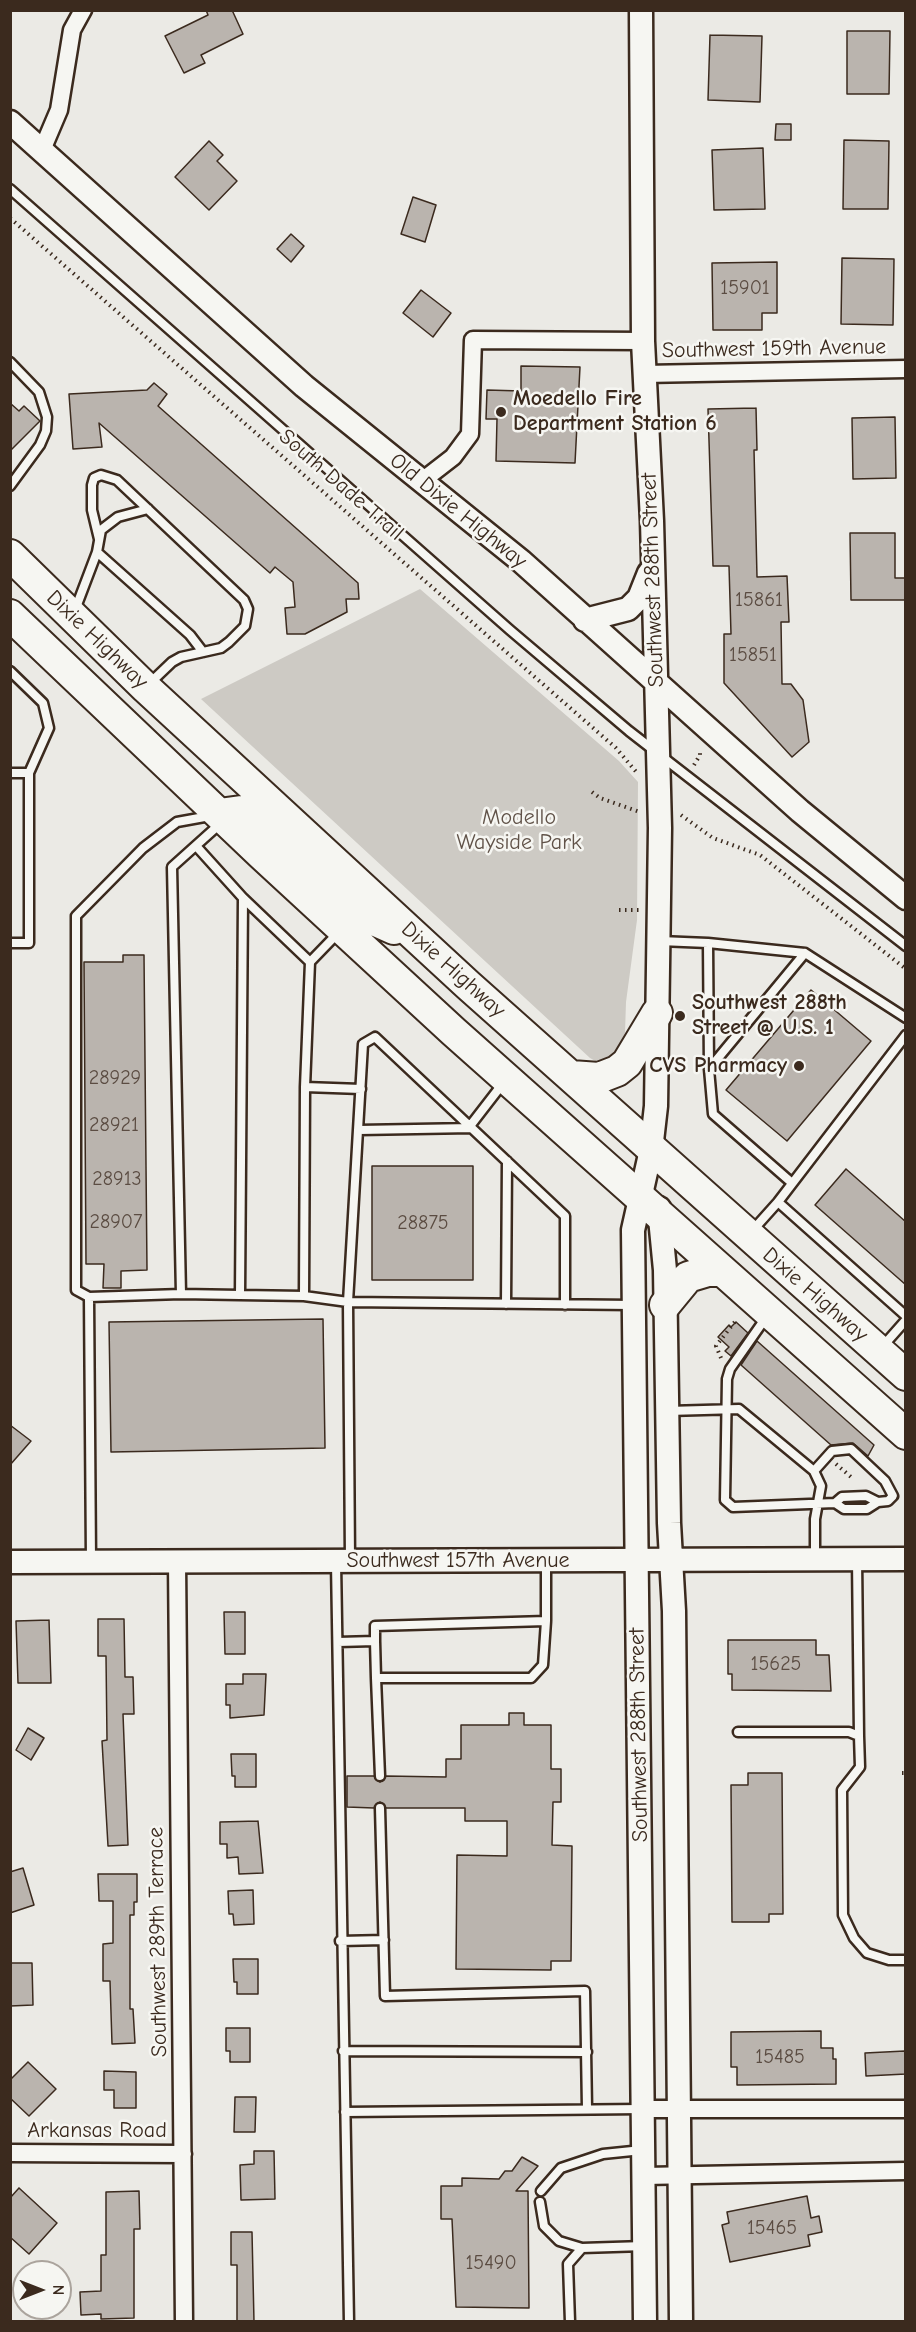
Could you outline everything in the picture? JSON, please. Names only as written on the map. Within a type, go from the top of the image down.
[{"type":"highway","name":"Dixie Highway","points":[[10,555],[146,688],[419,940],[651,1150],[906,1375]]},
{"type":"highway","points":[[10,581],[30,600],[101,645]]},
{"type":"highway","name":"Dixie Highway","points":[[10,615],[506,1079],[906,1434]]},
{"type":"highway","points":[[223,816],[241,811],[254,816],[347,908],[419,940]]},
{"type":"highway","points":[[571,1076],[599,1078],[617,1071],[627,1063],[657,1013]]},
{"type":"highway","points":[[665,1305],[688,1277],[708,1271],[722,1271]]},
{"type":"street","points":[[42,150],[59,110],[72,30],[82,10]]},
{"type":"street","name":"Southwest 288th Street","points":[[641,10],[643,341],[659,754],[656,1106],[651,1150],[650,1208],[665,1305],[672,1560],[681,2322]]},
{"type":"street","name":"Old Dixie Highway","points":[[10,122],[304,386],[520,561],[800,811],[906,898]]},
{"type":"street","points":[[422,481],[453,457],[470,434],[473,339],[643,341]]},
{"type":"street","name":"Southwest 159th Avenue","points":[[644,374],[906,369]]},
{"type":"street","points":[[585,620],[628,609],[639,598],[653,563]]},
{"type":"street","name":"Southwest 288th Street","points":[[645,2322],[633,1230],[650,1208]]},
{"type":"street","name":"Southwest 157th Avenue","points":[[10,1563],[906,1559]]},
{"type":"street","name":"Southwest 289th Terrace","points":[[177,1562],[184,2322]]},
{"type":"street","points":[[643,2109],[906,2109]]},
{"type":"street","name":"Arkansas Road","points":[[10,2153],[183,2154]]},
{"type":"street","points":[[644,2176],[906,2171]]},
{"type":"lane","points":[[10,189],[510,630],[659,754],[906,946]]},
{"type":"lane","points":[[10,362],[39,392],[47,417],[46,431],[40,446],[10,486]]},
{"type":"lane","points":[[99,539],[92,510],[94,478],[101,475],[117,480],[244,600],[248,609],[245,626],[221,648],[181,657],[172,662],[146,688]]},
{"type":"lane","points":[[73,616],[105,524],[126,514],[148,509]]},
{"type":"lane","points":[[97,552],[190,635],[203,652]]},
{"type":"lane","points":[[10,671],[43,703],[49,728],[29,772],[29,943],[10,943]]},
{"type":"lane","points":[[10,773],[29,772]]},
{"type":"lane","points":[[181,1294],[172,867],[197,847],[223,816]]},
{"type":"lane","points":[[223,816],[177,822],[143,848],[76,916],[76,1290],[89,1297],[181,1294],[304,1296],[348,1302],[635,1305]]},
{"type":"lane","points":[[197,847],[243,898],[310,962]]},
{"type":"lane","points":[[240,1295],[243,898]]},
{"type":"lane","points":[[304,1296],[305,1088],[310,962],[342,928]]},
{"type":"lane","points":[[659,941],[708,943],[805,953],[906,1018]]},
{"type":"lane","points":[[708,943],[709,1069],[713,1114],[792,1183]]},
{"type":"lane","points":[[709,1069],[805,953]]},
{"type":"lane","points":[[748,1236],[778,1202],[906,1035]]},
{"type":"lane","points":[[349,2322],[340,1941],[338,1642],[343,1560],[348,1302],[363,1044],[375,1036],[565,1216],[565,1305]]},
{"type":"lane","points":[[471,1127],[506,1079]]},
{"type":"lane","points":[[305,1088],[361,1089]]},
{"type":"lane","points":[[358,1130],[471,1127]]},
{"type":"lane","points":[[506,1304],[507,1161]]},
{"type":"lane","points":[[778,1202],[906,1318],[879,1351]]},
{"type":"lane","points":[[89,1297],[91,1562]]},
{"type":"lane","points":[[769,1313],[730,1369],[727,1409],[727,1503],[740,1507],[835,1503],[842,1497],[850,1496],[866,1496],[878,1502],[891,1499],[890,1487],[851,1449],[832,1451],[814,1471]]},
{"type":"lane","points":[[667,1410],[739,1409],[814,1471],[820,1479],[815,1559]]},
{"type":"lane","points":[[857,1559],[860,1767],[842,1790],[843,1915],[854,1938],[867,1953],[889,1960],[906,1960]]},
{"type":"lane","points":[[376,1678],[531,1678],[543,1665],[546,1561]]},
{"type":"lane","points":[[380,1776],[375,1626],[546,1621]]},
{"type":"lane","points":[[338,1642],[375,1641]]},
{"type":"lane","points":[[738,1732],[849,1732],[859,1736]]},
{"type":"lane","points":[[380,1808],[385,1996],[585,1991],[587,2108]]},
{"type":"lane","points":[[340,1941],[384,1940]]},
{"type":"lane","points":[[344,2051],[587,2052]]},
{"type":"lane","points":[[345,2112],[643,2109]]},
{"type":"lane","points":[[541,2191],[561,2168],[603,2154],[643,2150]]},
{"type":"lane","points":[[540,2202],[544,2226],[559,2241],[582,2248],[644,2246]]},
{"type":"lane","points":[[570,2322],[568,2264],[582,2248]]},
{"type":"path","name":"South Dade Trail","points":[[10,218],[616,748],[641,777]]},
{"type":"path","points":[[694,765],[700,755],[700,747]]},
{"type":"path","points":[[592,792],[600,798],[641,812]]},
{"type":"path","points":[[676,811],[713,838],[760,855],[906,969]]},
{"type":"path","points":[[619,910],[640,910]]},
{"type":"path","points":[[722,1359],[716,1346],[737,1319]]},
{"type":"path","points":[[830,1460],[851,1477]]},
{"type":"green space","name":"Modello Wayside Park","points":[[420,589],[619,761],[638,782],[637,920],[626,1002],[625,1033],[613,1057],[606,1061],[597,1062],[590,1058],[201,699]]},
{"type":"building","points":[[206,10],[232,10],[243,34],[201,55],[205,63],[184,73],[165,36],[208,15]]},
{"type":"building","points":[[847,31],[890,31],[889,94],[847,94]]},
{"type":"building","points":[[710,35],[762,36],[760,102],[708,100]]},
{"type":"building","points":[[776,124],[791,124],[791,140],[775,140]]},
{"type":"building","points":[[844,140],[889,141],[888,209],[843,209]]},
{"type":"building","points":[[209,141],[223,155],[217,161],[237,181],[209,210],[175,177]]},
{"type":"building","points":[[763,148],[765,209],[714,210],[712,150]]},
{"type":"building","points":[[413,197],[436,205],[425,242],[401,234]]},
{"type":"building","points":[[291,234],[304,246],[291,262],[277,249]]},
{"type":"building","points":[[842,258],[894,259],[893,325],[841,324]]},
{"type":"building","points":[[777,262],[777,313],[762,313],[762,330],[713,330],[712,263]]},
{"type":"building","points":[[421,290],[451,313],[433,337],[403,313]]},
{"type":"building","points":[[521,366],[580,367],[575,463],[496,461],[497,419],[486,419],[487,390],[521,391]]},
{"type":"building","points":[[154,383],[167,394],[158,406],[358,583],[359,599],[346,599],[347,612],[305,634],[287,634],[285,608],[295,607],[293,582],[275,567],[270,573],[99,423],[102,447],[73,449],[69,394],[147,390]]},
{"type":"building","points":[[10,403],[19,411],[24,406],[40,421],[10,451]]},
{"type":"building","points":[[756,408],[757,450],[754,450],[757,577],[787,576],[789,622],[781,622],[782,684],[791,684],[803,700],[809,742],[792,757],[724,683],[724,634],[731,634],[729,566],[713,566],[708,409]]},
{"type":"building","points":[[895,417],[896,478],[853,479],[852,418]]},
{"type":"building","points":[[850,533],[895,533],[895,578],[906,578],[906,600],[851,600]]},
{"type":"building","points":[[123,955],[144,955],[147,1270],[121,1271],[121,1288],[103,1288],[104,1264],[86,1264],[84,962],[123,962]]},
{"type":"building","name":"CVS Pharmacy","points":[[811,990],[871,1041],[787,1141],[726,1090]]},
{"type":"building","points":[[372,1166],[473,1166],[473,1280],[372,1280]]},
{"type":"building","points":[[846,1169],[906,1222],[906,1285],[815,1205]]},
{"type":"building","points":[[323,1319],[325,1448],[111,1452],[109,1322]]},
{"type":"building","points":[[736,1322],[748,1333],[731,1356],[725,1351],[729,1347],[718,1337],[729,1325],[731,1327]]},
{"type":"building","points":[[757,1341],[874,1445],[868,1456],[853,1443],[831,1445],[741,1365]]},
{"type":"building","points":[[10,1425],[31,1441],[10,1465]]},
{"type":"building","points":[[224,1612],[245,1612],[245,1654],[225,1654]]},
{"type":"building","points":[[98,1619],[124,1619],[125,1677],[133,1677],[134,1714],[123,1714],[128,1845],[108,1846],[102,1741],[107,1740],[106,1656],[98,1656]]},
{"type":"building","points":[[49,1620],[51,1683],[18,1683],[16,1621]]},
{"type":"building","points":[[728,1640],[816,1640],[816,1655],[829,1655],[831,1691],[732,1690],[732,1674],[728,1674]]},
{"type":"building","points":[[243,1674],[266,1674],[264,1715],[230,1718],[230,1705],[226,1705],[226,1684],[243,1684]]},
{"type":"building","points":[[509,1713],[524,1713],[524,1725],[551,1725],[551,1769],[561,1769],[561,1802],[553,1802],[552,1845],[572,1846],[571,1961],[551,1961],[551,1970],[456,1969],[457,1855],[507,1856],[507,1821],[465,1821],[465,1808],[386,1808],[380,1802],[374,1808],[347,1807],[347,1776],[374,1776],[380,1782],[386,1776],[446,1777],[446,1759],[461,1759],[461,1725],[509,1725]]},
{"type":"building","points":[[28,1728],[44,1738],[31,1760],[16,1750]]},
{"type":"building","points":[[231,1754],[256,1754],[256,1787],[235,1787]]},
{"type":"building","points":[[748,1773],[782,1773],[783,1914],[769,1914],[769,1922],[732,1922],[731,1785],[748,1785]]},
{"type":"building","points":[[258,1821],[263,1873],[239,1874],[238,1857],[227,1858],[227,1844],[220,1844],[220,1822]]},
{"type":"building","points":[[23,1868],[34,1905],[10,1913],[10,1872]]},
{"type":"building","points":[[98,1874],[137,1874],[137,1902],[134,1902],[134,1915],[130,1915],[130,2009],[133,2009],[135,2043],[112,2044],[110,1981],[103,1981],[103,1944],[113,1943],[113,1901],[99,1901]]},
{"type":"building","points":[[253,1890],[254,1924],[234,1925],[233,1914],[229,1914],[228,1891]]},
{"type":"building","points":[[233,1959],[258,1959],[258,1994],[237,1994]]},
{"type":"building","points":[[10,1963],[32,1963],[33,2005],[10,2006]]},
{"type":"building","points":[[226,2028],[250,2028],[250,2062],[230,2062],[230,2051],[226,2051]]},
{"type":"building","points":[[821,2031],[821,2048],[833,2048],[833,2059],[836,2059],[836,2084],[737,2085],[737,2067],[731,2067],[731,2032]]},
{"type":"building","points":[[905,2051],[906,2074],[866,2076],[865,2053]]},
{"type":"building","points":[[28,2062],[56,2089],[29,2116],[10,2098],[10,2080]]},
{"type":"building","points":[[104,2071],[136,2072],[136,2108],[114,2108],[114,2090],[104,2090]]},
{"type":"building","points":[[235,2097],[256,2097],[255,2132],[234,2132]]},
{"type":"building","points":[[254,2151],[274,2151],[275,2199],[241,2200],[240,2165],[254,2164]]},
{"type":"building","points":[[522,2157],[538,2166],[516,2191],[528,2191],[529,2308],[456,2307],[452,2219],[441,2219],[441,2186],[462,2186],[462,2178],[499,2179],[505,2171],[512,2171]]},
{"type":"building","points":[[19,2188],[57,2223],[29,2254],[10,2237],[10,2198]]},
{"type":"building","points":[[139,2191],[140,2229],[134,2229],[134,2318],[101,2319],[101,2314],[81,2315],[80,2292],[101,2291],[101,2255],[106,2255],[106,2192]]},
{"type":"building","points":[[807,2196],[811,2218],[819,2216],[822,2232],[808,2235],[810,2246],[730,2262],[722,2225],[729,2223],[727,2212]]},
{"type":"building","points":[[231,2232],[252,2232],[254,2322],[237,2322],[237,2265],[231,2265]]},
{"type":"place","name":"Moedello Fire Department Station 6","points":[[501,412]]},
{"type":"place","name":"Southwest 288th Street @ U.S. 1","points":[[680,1016]]},
{"type":"place","name":"CVS Pharmacy","points":[[799,1066]]}]
